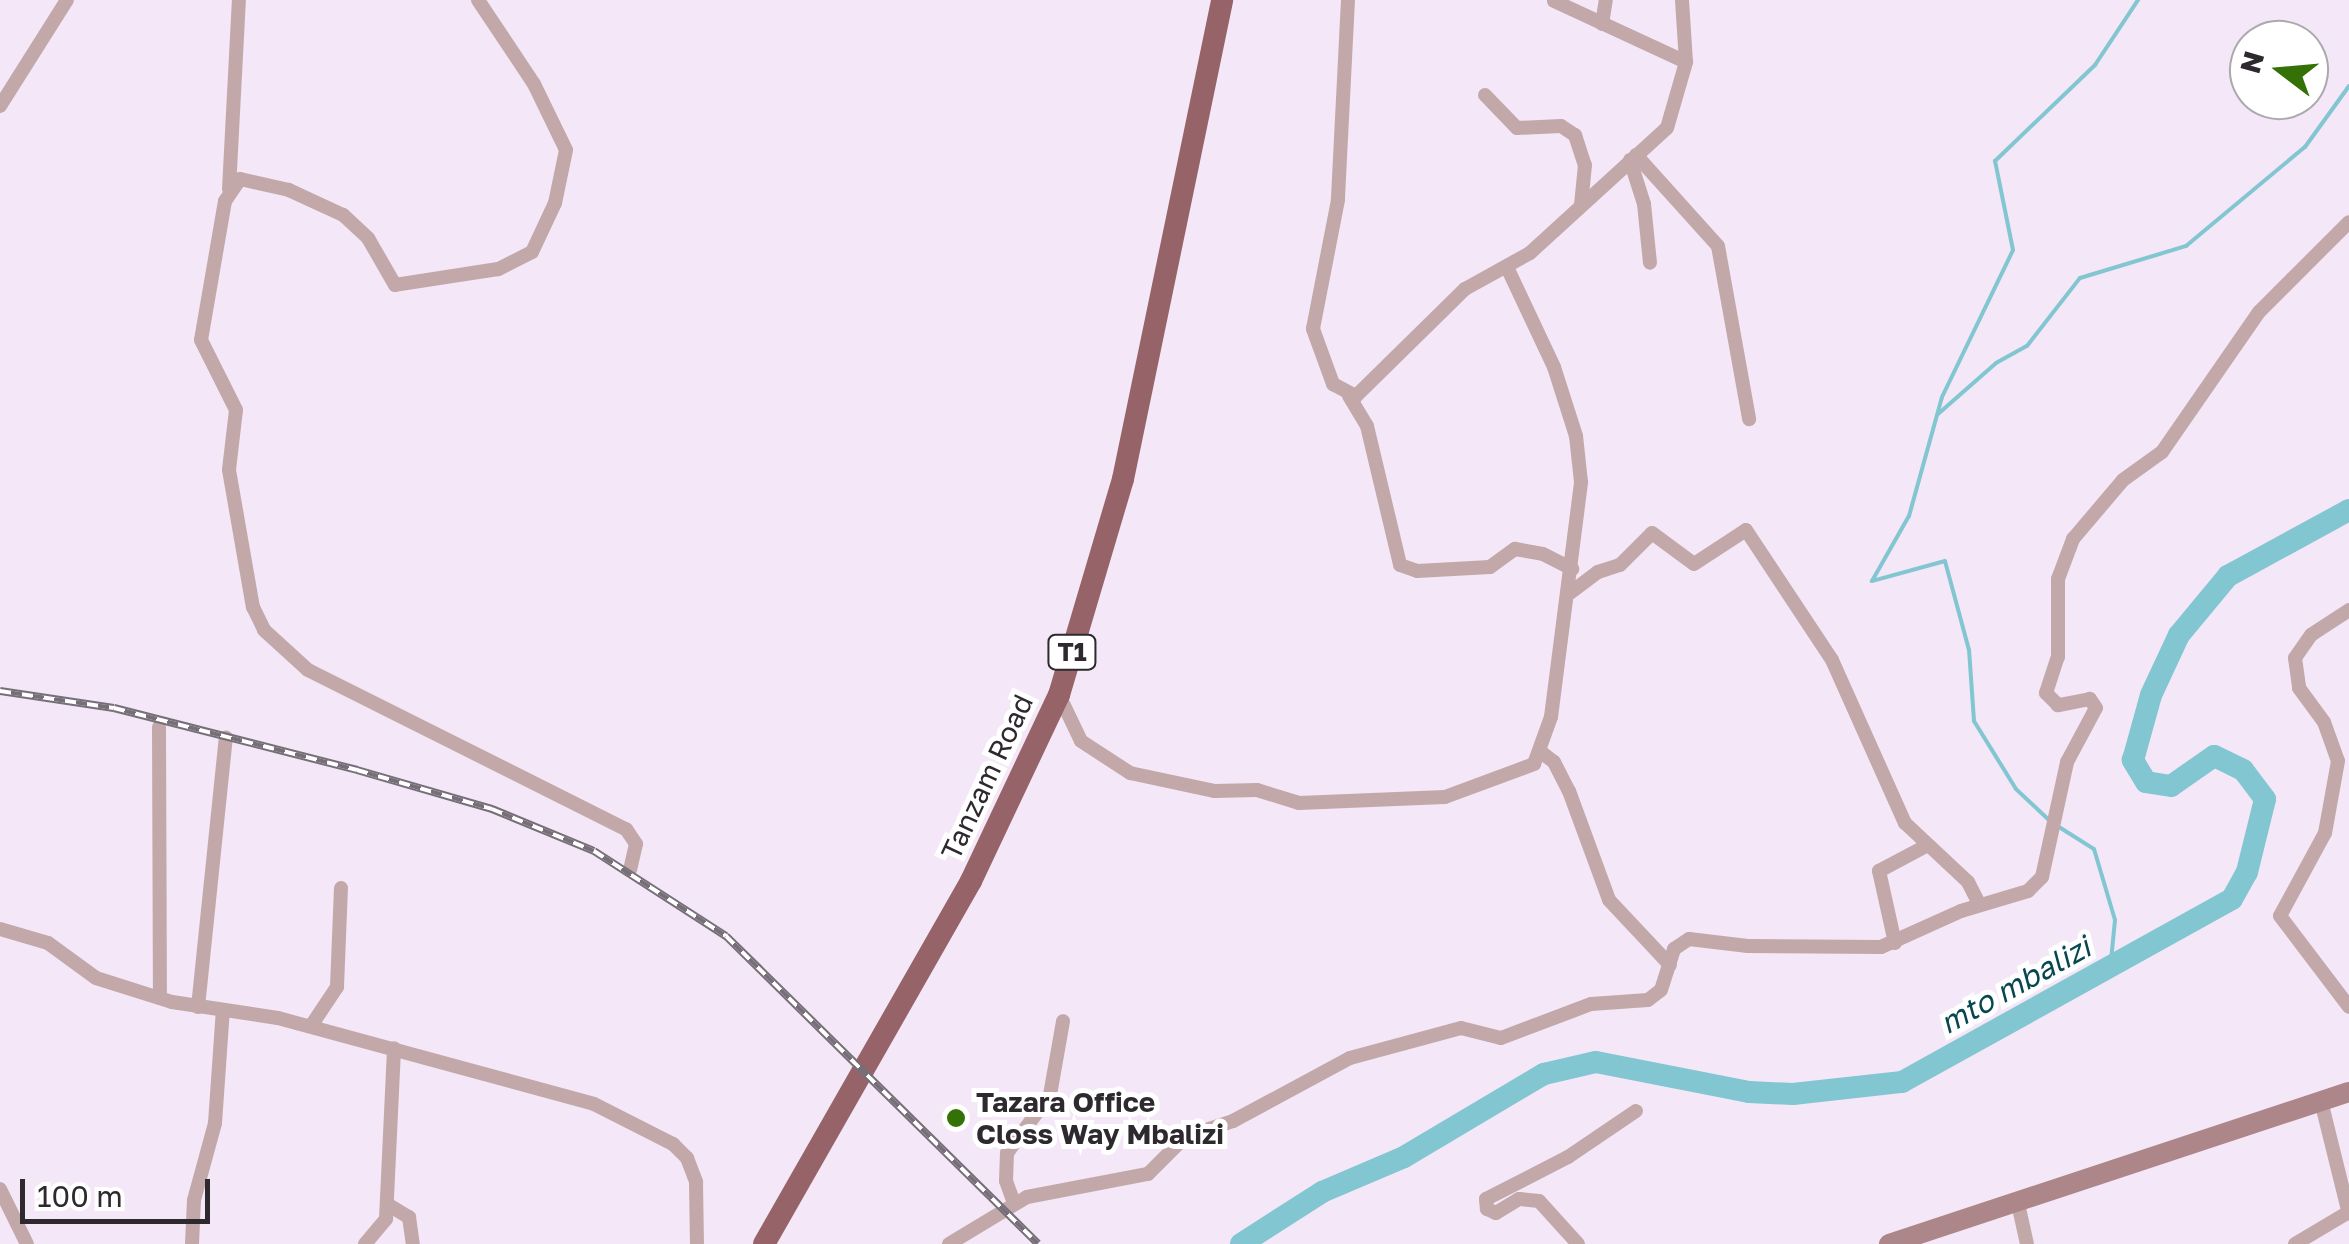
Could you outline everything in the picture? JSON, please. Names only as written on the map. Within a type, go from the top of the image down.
[{"type":"highway","name":"Tanzam Road","points":[[764,1244],[970,880],[1059,695],[1123,478],[1222,0]]},
{"type":"main road","points":[[1889,1244],[2349,1092]]},
{"type":"street","points":[[0,106],[67,0]]},
{"type":"street","points":[[239,0],[228,190],[200,335],[236,410],[229,470],[253,607],[264,630],[308,670],[626,829],[636,844],[630,869]]},
{"type":"street","points":[[228,190],[240,179],[260,181],[343,215],[368,238],[395,285],[498,269],[525,257],[556,203],[566,150],[534,84],[478,0]]},
{"type":"street","points":[[1348,0],[1338,200],[1313,329],[1333,384],[1350,396],[1367,426],[1400,566],[1417,571],[1490,567],[1515,549],[1543,554],[1572,569]]},
{"type":"street","points":[[1602,24],[1606,0]]},
{"type":"street","points":[[1350,396],[1364,394],[1465,289],[1508,268],[1671,121],[1686,62],[1682,0]]},
{"type":"street","points":[[1554,1],[1686,62]]},
{"type":"street","points":[[1485,94],[1517,128],[1561,126],[1576,135],[1585,165],[1581,206]]},
{"type":"street","points":[[1633,158],[1644,204],[1650,262]]},
{"type":"street","points":[[1633,158],[1718,246],[1750,419]]},
{"type":"street","points":[[949,1244],[1014,1203],[1148,1174],[1185,1137],[1233,1121],[1350,1058],[1461,1028],[1501,1038],[1591,1004],[1648,1000],[1661,990],[1676,946],[1689,939],[1757,946],[1895,944],[1980,904],[2028,891],[2042,877],[2067,762],[2096,708],[2090,699],[2058,705],[2046,693],[2058,656],[2058,579],[2073,539],[2123,480],[2162,452],[2259,312],[2349,222]]},
{"type":"street","points":[[1059,695],[1081,742],[1130,772],[1215,791],[1257,790],[1299,803],[1444,796],[1517,772],[1541,752],[1570,593],[1581,482],[1576,436],[1544,341],[1508,268]]},
{"type":"street","points":[[1570,593],[1598,572],[1620,565],[1652,534],[1677,557],[1701,564],[1746,530],[1832,660],[1862,715],[1896,806],[1926,846],[1968,882],[1980,904]]},
{"type":"street","points":[[2349,610],[2311,634],[2294,668],[2336,751],[2336,800],[2319,848],[2280,916],[2349,1007]]},
{"type":"street","points":[[159,727],[164,756],[156,906],[160,998]]},
{"type":"street","points":[[198,1007],[226,737]]},
{"type":"street","points":[[1541,752],[1554,762],[1569,791],[1609,900],[1670,965]]},
{"type":"street","points":[[2336,800],[2349,813]]},
{"type":"street","points":[[1895,944],[1880,871],[1926,846]]},
{"type":"street","points":[[311,1026],[337,987],[341,888]]},
{"type":"street","points":[[0,928],[48,943],[96,978],[160,998],[311,1026],[565,1094],[673,1144],[696,1182],[697,1244]]},
{"type":"street","points":[[192,1244],[196,1194],[216,1112],[214,1065],[223,1010]]},
{"type":"street","points":[[1014,1203],[1006,1182],[1006,1153],[1050,1095],[1063,1021]]},
{"type":"street","points":[[365,1244],[384,1227],[394,1048]]},
{"type":"street","points":[[2295,1244],[2349,1213],[2321,1101]]},
{"type":"street","points":[[1578,1244],[1540,1200],[1519,1199],[1496,1213],[1487,1209],[1486,1199],[1586,1146],[1636,1111]]},
{"type":"street","points":[[0,1189],[27,1244]]},
{"type":"street","points":[[2016,1199],[2026,1244]]},
{"type":"street","points":[[387,1204],[409,1217],[413,1244]]},
{"type":"waterway","points":[[2051,822],[2016,789],[1974,721],[1969,650],[1945,561],[1872,581],[1909,516],[1942,397],[2013,250],[1995,161],[2095,65],[2138,0]]},
{"type":"waterway","points":[[1938,414],[1996,363],[2027,346],[2080,278],[2186,246],[2305,147],[2349,86]]},
{"type":"waterway","name":"mto mbalizi","points":[[1241,1244],[1322,1192],[1404,1157],[1544,1074],[1596,1062],[1749,1092],[1793,1094],[1902,1082],[2232,899],[2247,872],[2265,799],[2243,770],[2214,756],[2171,786],[2146,782],[2133,760],[2151,695],[2179,635],[2228,576],[2349,510]]},
{"type":"waterway","points":[[2059,827],[2094,849],[2115,920],[2110,971]]},
{"type":"railway","points":[[0,691],[114,708],[357,770],[492,809],[594,851],[726,936],[1038,1244]]},
{"type":"place","name":"Tazara Office Closs Way Mbalizi","points":[[956,1118]]}]
